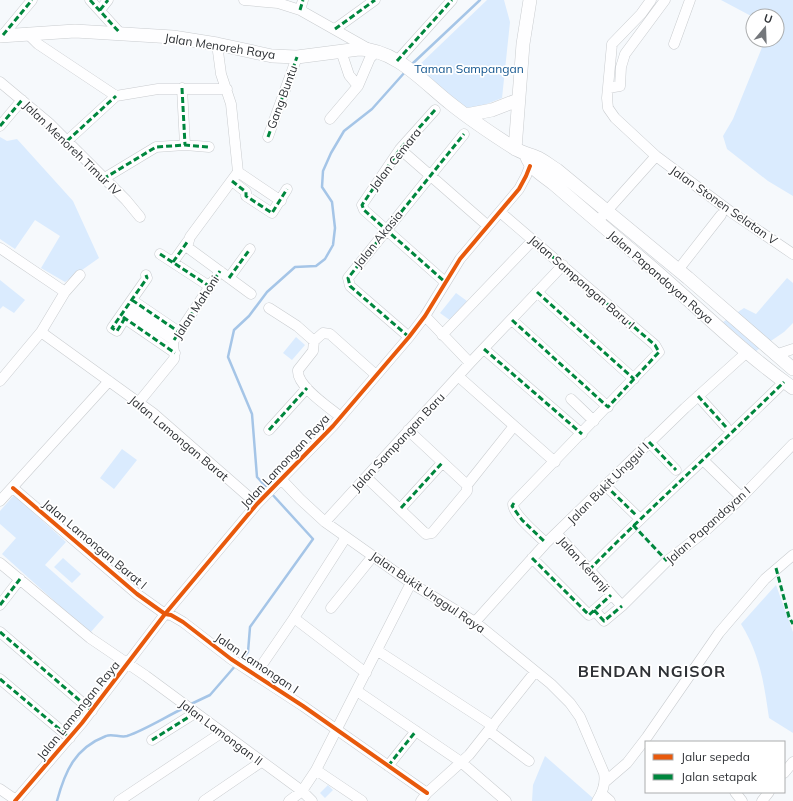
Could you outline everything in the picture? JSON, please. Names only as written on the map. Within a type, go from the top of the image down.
[{"type":"main road","points":[[526,157],[518,100],[522,44],[530,0]]},
{"type":"main road","name":"Jalan Menoreh Raya","points":[[2,35],[75,31],[173,37],[217,44],[272,56],[297,56],[341,51],[373,50],[399,62],[466,115],[526,157]]},
{"type":"main road","points":[[466,115],[492,110],[518,100]]},
{"type":"main road","name":"Jalan Papandayan Raya","points":[[526,157],[557,170],[678,270],[793,369]]},
{"type":"main road","name":"Jalan Papandayan Raya","points":[[526,157],[597,222],[636,254],[747,352],[788,385]]},
{"type":"main road","points":[[636,254],[647,244]]},
{"type":"street","points":[[2,35],[32,0]]},
{"type":"street","points":[[90,0],[120,33]]},
{"type":"street","points":[[100,10],[108,0]]},
{"type":"street","points":[[244,0],[278,3],[300,10],[373,50],[358,86],[330,119]]},
{"type":"street","points":[[300,10],[303,0]]},
{"type":"street","points":[[335,29],[374,0]]},
{"type":"street","points":[[399,62],[452,0]]},
{"type":"street","name":"Jalan Stonen Selatan V","points":[[651,0],[641,14],[612,44],[608,88],[608,108],[615,118],[656,156],[731,212],[793,254]]},
{"type":"street","points":[[608,88],[620,86],[625,54],[664,0]]},
{"type":"street","points":[[674,44],[690,0]]},
{"type":"street","points":[[27,33],[38,44],[116,96]]},
{"type":"street","points":[[173,262],[238,172],[231,104],[221,74],[217,44]]},
{"type":"street","points":[[341,51],[349,75],[358,86]]},
{"type":"street","name":"Gang Buntu","points":[[268,137],[297,56]]},
{"type":"street","name":"Jalan Menoreh Timur IV","points":[[0,82],[67,141],[103,179],[126,200],[140,217]]},
{"type":"street","points":[[182,88],[185,145]]},
{"type":"street","points":[[67,141],[116,96],[158,89],[227,89]]},
{"type":"street","points":[[0,126],[22,100]]},
{"type":"street","name":"Jalan Cemara","points":[[386,230],[364,210],[362,205],[363,200],[400,149],[435,110]]},
{"type":"street","name":"Jalan Akasia","points":[[409,337],[350,286],[348,283],[350,274],[464,134]]},
{"type":"street","points":[[103,179],[152,149],[185,145],[209,147]]},
{"type":"street","points":[[400,149],[488,226]]},
{"type":"street","points":[[597,222],[656,156]]},
{"type":"street","name":"Jalan Lamongan Raya","points":[[15,800],[70,738],[128,665],[165,614],[258,503],[281,481],[341,417],[409,337],[425,316],[460,259],[524,181],[526,157]]},
{"type":"street","points":[[238,172],[280,201]]},
{"type":"street","points":[[232,181],[246,192],[246,196],[272,213],[288,189]]},
{"type":"street","name":"Jalan Sampangan Baru I","points":[[500,212],[655,345],[659,350],[658,355],[634,379]]},
{"type":"street","points":[[678,270],[721,215]]},
{"type":"street","points":[[386,230],[445,282]]},
{"type":"street","points":[[442,335],[533,240]]},
{"type":"street","points":[[188,241],[189,250],[251,294]]},
{"type":"street","points":[[0,248],[65,292]]},
{"type":"street","points":[[229,278],[250,249]]},
{"type":"street","points":[[160,254],[209,286]]},
{"type":"street","name":"Jalan Sampangan Baru","points":[[326,522],[408,430],[563,265]]},
{"type":"street","name":"Jalan Mahoni","points":[[139,402],[174,359],[175,353],[172,344],[176,336],[220,272]]},
{"type":"street","points":[[0,381],[41,332],[65,292],[80,275]]},
{"type":"street","points":[[126,315],[132,300],[147,278],[146,275]]},
{"type":"street","points":[[537,292],[634,379],[512,506],[522,520],[546,543]]},
{"type":"street","points":[[132,300],[176,336]]},
{"type":"street","points":[[270,308],[297,326],[314,342]]},
{"type":"street","points":[[126,315],[176,336]]},
{"type":"street","points":[[126,315],[175,353]]},
{"type":"street","points":[[425,316],[470,363]]},
{"type":"street","points":[[512,320],[608,406]]},
{"type":"street","name":"Jalan Lamongan Barat","points":[[41,332],[139,402],[258,503]]},
{"type":"street","points":[[341,417],[307,388],[299,377],[298,372],[313,351],[314,342],[323,333],[330,334],[376,374]]},
{"type":"street","points":[[484,349],[582,434]]},
{"type":"street","points":[[776,355],[793,350]]},
{"type":"street","name":"Jalan Bukit Unggul I","points":[[475,622],[546,543],[557,534],[649,442],[747,352]]},
{"type":"street","points":[[458,376],[555,462]]},
{"type":"street","points":[[0,501],[109,382]]},
{"type":"street","points":[[589,570],[642,516],[720,444],[788,385]]},
{"type":"street","points":[[270,430],[307,388]]},
{"type":"street","points":[[698,396],[726,427]]},
{"type":"street","points":[[571,399],[594,421]]},
{"type":"street","points":[[366,476],[401,508],[426,534],[429,534],[467,491],[467,484],[514,426]]},
{"type":"street","points":[[408,430],[442,463],[467,484]]},
{"type":"street","points":[[649,442],[676,470]]},
{"type":"street","name":"Jalan Papandayan I","points":[[640,588],[667,561],[703,533],[793,444]]},
{"type":"street","points":[[703,460],[741,497]]},
{"type":"street","points":[[401,508],[442,463]]},
{"type":"street","name":"Jalan Bukit Unggul Raya","points":[[281,481],[326,522],[411,583],[475,622],[560,693],[580,717],[598,755],[606,781]]},
{"type":"street","points":[[605,485],[637,516]]},
{"type":"street","name":"Jalan Lamongan Barat I","points":[[13,488],[137,594],[165,614]]},
{"type":"street","name":"Jalan Keranji","points":[[557,534],[622,606]]},
{"type":"street","name":"Jalan Lamongan I","points":[[254,675],[294,618],[346,537]]},
{"type":"street","points":[[610,801],[600,797],[606,781],[627,763],[647,737],[719,633],[765,579],[793,555]]},
{"type":"street","points":[[331,608],[373,556]]},
{"type":"street","name":"Jalan Keranji","points":[[532,558],[589,615],[612,595]]},
{"type":"street","name":"Jalan Lamongan II","points":[[0,563],[90,638],[146,676],[312,801]]},
{"type":"street","points":[[0,605],[20,579]]},
{"type":"street","points":[[289,801],[302,792],[316,770],[378,651],[411,583]]},
{"type":"street","name":"Jalan Keranji","points":[[594,610],[604,621],[640,588]]},
{"type":"street","name":"Jalan Lamongan I","points":[[165,614],[172,615],[183,622],[231,659],[388,766],[424,797]]},
{"type":"street","points":[[294,618],[366,673]]},
{"type":"street","points":[[0,632],[92,711]]},
{"type":"street","points":[[378,651],[491,729],[528,761]]},
{"type":"street","points":[[424,797],[461,762],[491,729],[535,672]]},
{"type":"street","points":[[0,679],[70,738]]},
{"type":"street","points":[[357,691],[461,762],[506,801]]},
{"type":"street","points":[[152,740],[195,712]]},
{"type":"street","points":[[388,766],[416,731]]},
{"type":"street","points":[[119,801],[221,733]]},
{"type":"street","points":[[204,801],[261,762]]},
{"type":"street","points":[[785,772],[793,762]]},
{"type":"street","points":[[316,770],[362,801]]},
{"type":"street","points":[[0,789],[15,800]]},
{"type":"street","points":[[736,793],[742,801]]},
{"type":"street","points":[[762,801],[768,793]]},
{"type":"green space","name":"Taman Sampangan","points":[[487,0],[504,0],[510,22],[502,98],[474,109],[460,106],[415,69]]},
{"type":"green space","points":[[721,0],[793,0],[793,196],[768,181],[727,149],[723,136],[733,119],[762,48],[785,48],[785,8],[745,8],[745,13]]},
{"type":"green space","points":[[0,137],[7,141],[17,139],[73,201],[99,258],[65,282],[41,268],[60,236],[35,220],[15,249],[0,239]]},
{"type":"green space","points":[[787,278],[793,283],[793,323],[784,332],[756,351],[723,322],[744,308],[756,314]]},
{"type":"green space","points":[[0,280],[25,300],[14,313],[3,306],[0,309]]},
{"type":"green space","points":[[456,293],[467,301],[451,321],[440,313]]},
{"type":"green space","points":[[296,337],[305,345],[292,360],[283,353]]},
{"type":"green space","points":[[122,449],[137,460],[114,489],[100,478]]},
{"type":"green space","points":[[14,495],[66,542],[45,565],[104,617],[90,633],[2,554],[16,538],[0,524],[0,511]]},
{"type":"green space","points":[[63,558],[81,574],[72,583],[54,567]]},
{"type":"green space","points":[[776,585],[793,632],[793,733],[769,718],[763,681],[757,658],[741,624]]},
{"type":"green space","points":[[545,756],[594,799],[593,801],[532,801],[533,785]]},
{"type":"green space","points":[[328,785],[333,790],[325,798],[320,793]]},
{"type":"waterway","points":[[411,65],[480,0]]},
{"type":"waterway","points":[[268,489],[257,477],[252,414],[228,357],[234,330],[249,316],[267,292],[295,267],[316,266],[325,259],[333,245],[335,228],[332,202],[322,187],[323,171],[331,153],[344,131],[372,109],[405,72]]},
{"type":"waterway","points":[[239,662],[248,652],[250,627],[313,539],[271,493]]},
{"type":"waterway","points":[[191,704],[210,695],[236,665]]},
{"type":"waterway","points":[[57,801],[68,770],[86,747],[108,735],[127,736],[184,708]]},
{"type":"marked path","points":[[3,35],[32,0]]},
{"type":"marked path","points":[[90,0],[120,33]]},
{"type":"marked path","points":[[100,10],[108,0]]},
{"type":"marked path","points":[[300,10],[303,0]]},
{"type":"marked path","points":[[335,29],[375,0]]},
{"type":"marked path","points":[[397,61],[452,0]]},
{"type":"marked path","points":[[268,137],[297,57]]},
{"type":"marked path","points":[[182,88],[185,145]]},
{"type":"marked path","points":[[67,141],[116,96]]},
{"type":"marked path","points":[[0,126],[22,100]]},
{"type":"marked path","points":[[435,110],[400,149],[362,205],[364,210],[445,282]]},
{"type":"marked path","points":[[409,337],[350,286],[348,278],[464,134]]},
{"type":"marked path","points":[[103,179],[156,147],[185,145],[209,147]]},
{"type":"marked path","points":[[232,181],[246,192],[246,196],[272,213],[287,189]]},
{"type":"marked path","points":[[512,320],[608,407],[659,352],[655,345],[533,240]]},
{"type":"marked path","points":[[173,262],[188,241]]},
{"type":"marked path","points":[[229,278],[250,249]]},
{"type":"marked path","points":[[160,254],[209,286]]},
{"type":"marked path","points":[[174,340],[220,271]]},
{"type":"marked path","points":[[125,318],[117,331],[112,328],[147,278],[146,275]]},
{"type":"marked path","points":[[537,292],[634,379]]},
{"type":"marked path","points":[[132,300],[179,332]]},
{"type":"marked path","points":[[123,317],[175,353]]},
{"type":"marked path","points":[[484,349],[582,434]]},
{"type":"marked path","points":[[589,570],[637,522],[784,382]]},
{"type":"marked path","points":[[269,430],[307,388]]},
{"type":"marked path","points":[[698,396],[726,427]]},
{"type":"marked path","points":[[649,442],[676,470]]},
{"type":"marked path","points":[[401,508],[442,463]]},
{"type":"marked path","points":[[605,485],[637,516]]},
{"type":"marked path","points":[[514,503],[512,506],[522,520],[546,543]]},
{"type":"marked path","points":[[633,525],[667,561]]},
{"type":"marked path","points":[[532,558],[589,615],[611,595]]},
{"type":"marked path","points":[[776,568],[789,617],[793,624]]},
{"type":"marked path","points":[[0,605],[20,579]]},
{"type":"marked path","points":[[594,610],[604,621],[622,606]]},
{"type":"marked path","points":[[0,632],[92,711]]},
{"type":"marked path","points":[[0,679],[70,738]]},
{"type":"marked path","points":[[152,740],[195,713]]},
{"type":"marked path","points":[[388,766],[416,731]]},
{"type":"cycle path","points":[[15,801],[82,723],[165,614],[257,504],[333,426],[409,337],[425,316],[460,259],[519,189],[530,166]]},
{"type":"cycle path","points":[[13,488],[137,594],[165,614],[171,615],[183,622],[231,659],[303,706],[427,793]]},
{"type":"district","name":"BENDAN NGISOR","points":[[652,671]]}]
